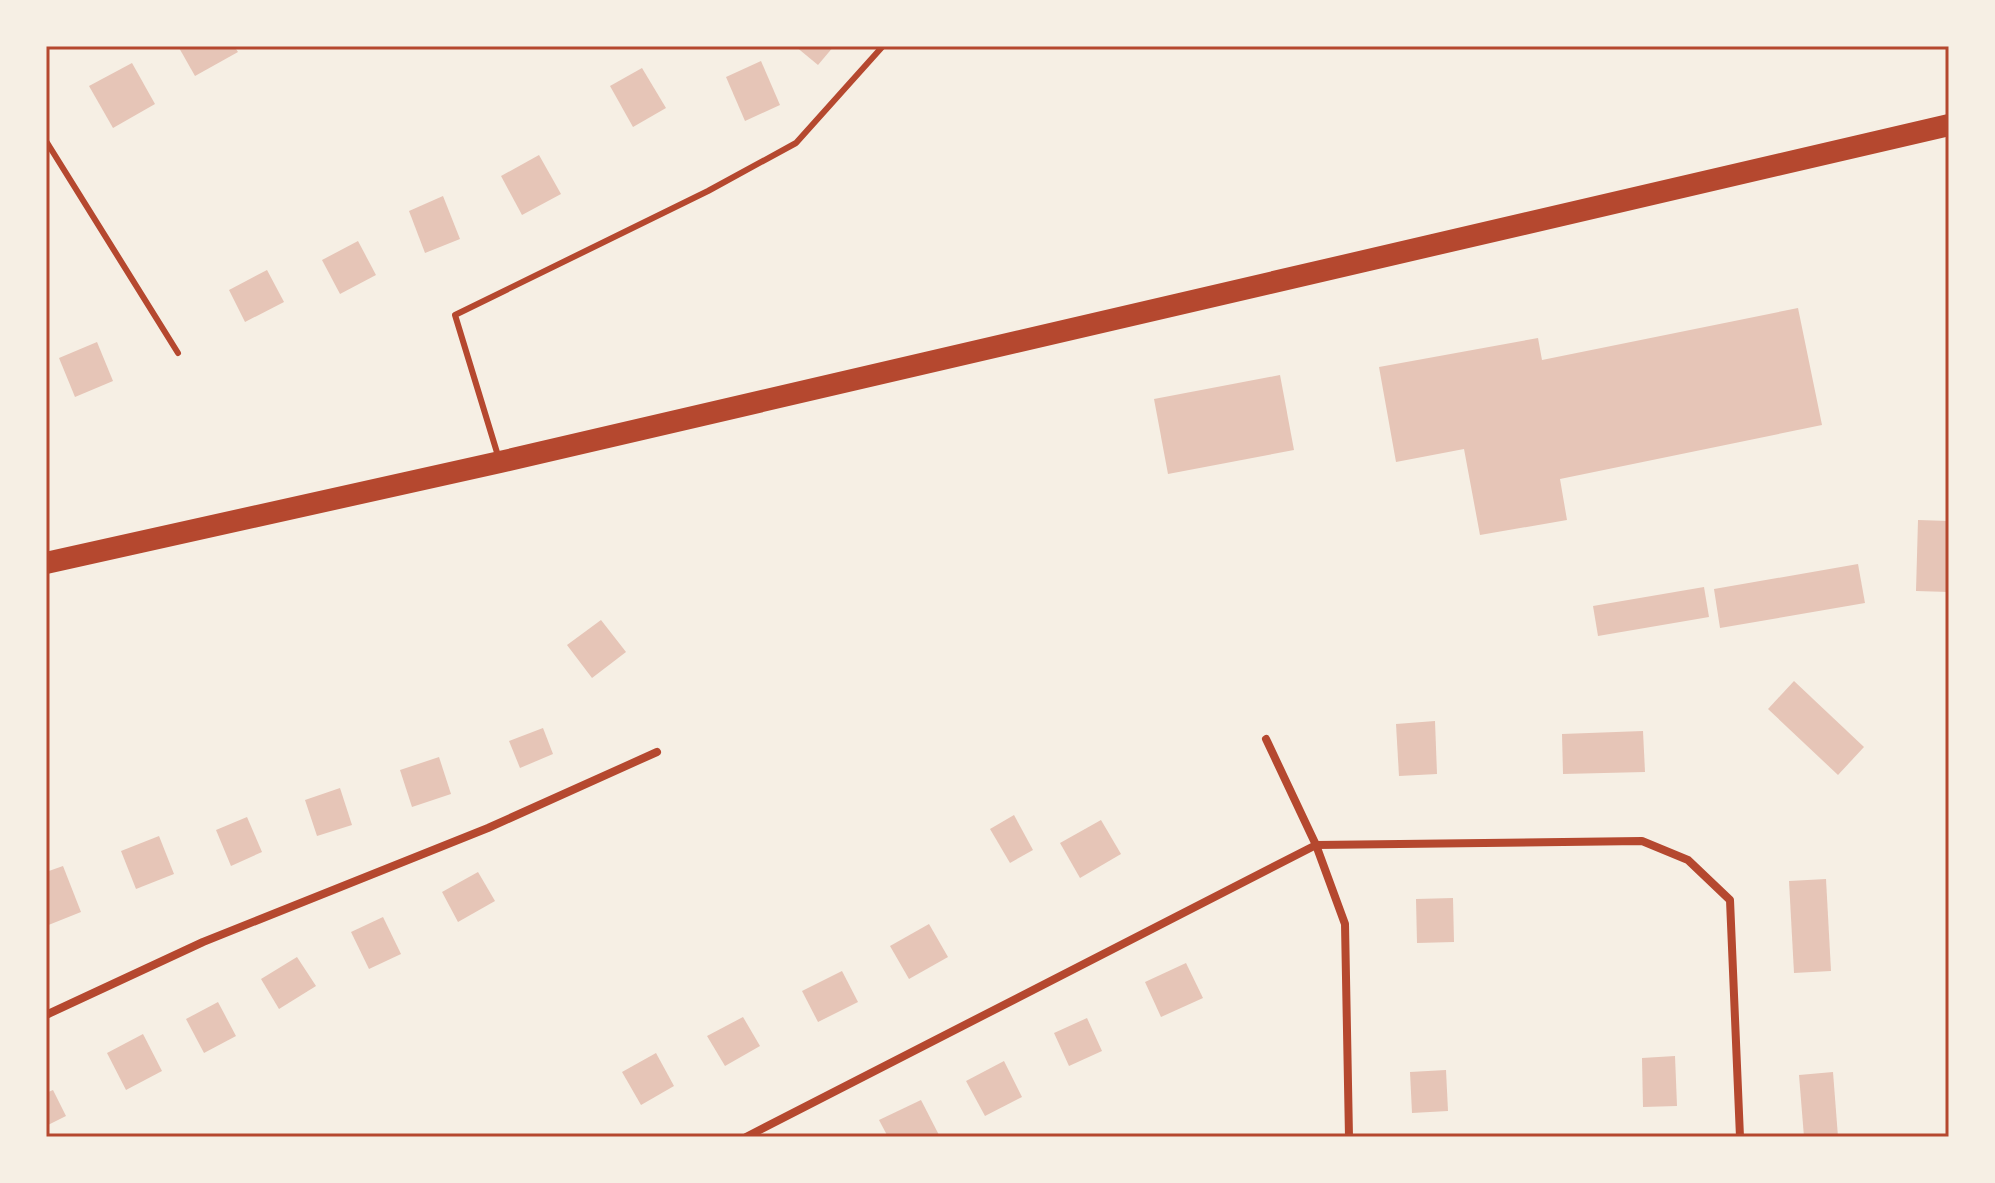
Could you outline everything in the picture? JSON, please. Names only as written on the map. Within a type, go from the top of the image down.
[{"type":"highway","points":[[46,563],[500,462],[1949,125]]},
{"type":"street","points":[[1266,739],[1316,845],[1345,924],[1349,1137]]},
{"type":"street","points":[[46,1015],[203,942],[488,828],[657,752]]},
{"type":"street","points":[[746,1137],[1316,845],[1642,841],[1688,860],[1730,900],[1740,1137]]},
{"type":"lane","points":[[500,462],[455,315],[694,198],[796,143],[883,46]]},
{"type":"lane","points":[[46,141],[178,353]]},
{"type":"building","points":[[178,46],[234,46],[238,52],[195,76]]},
{"type":"building","points":[[795,46],[834,46],[818,65]]},
{"type":"building","points":[[761,61],[780,105],[745,121],[726,77]]},
{"type":"building","points":[[132,63],[155,104],[113,128],[89,86]]},
{"type":"building","points":[[642,68],[666,108],[633,127],[610,86]]},
{"type":"building","points":[[539,155],[561,194],[522,215],[501,176]]},
{"type":"building","points":[[443,196],[460,239],[425,253],[409,211]]},
{"type":"building","points":[[358,241],[376,275],[340,294],[322,260]]},
{"type":"building","points":[[267,270],[284,302],[245,322],[229,290]]},
{"type":"building","points":[[1798,308],[1822,425],[1560,479],[1567,520],[1480,535],[1464,449],[1396,462],[1379,367],[1538,338],[1542,360]]},
{"type":"building","points":[[97,342],[113,381],[75,397],[59,358]]},
{"type":"building","points":[[1280,375],[1294,450],[1168,474],[1154,399]]},
{"type":"building","points":[[1918,520],[1949,521],[1949,592],[1916,591]]},
{"type":"building","points":[[1858,564],[1865,603],[1720,628],[1714,589]]},
{"type":"building","points":[[1704,587],[1709,617],[1598,636],[1593,606]]},
{"type":"building","points":[[601,620],[626,652],[592,678],[567,645]]},
{"type":"building","points":[[1794,681],[1864,747],[1838,775],[1768,709]]},
{"type":"building","points":[[1435,721],[1437,774],[1399,776],[1396,724]]},
{"type":"building","points":[[543,728],[553,754],[520,768],[509,741]]},
{"type":"building","points":[[1643,731],[1645,772],[1563,774],[1562,734]]},
{"type":"building","points":[[439,757],[451,794],[412,807],[400,770]]},
{"type":"building","points":[[340,788],[352,825],[317,836],[305,800]]},
{"type":"building","points":[[1014,815],[1033,850],[1010,863],[990,829]]},
{"type":"building","points":[[247,817],[262,852],[231,866],[216,830]]},
{"type":"building","points":[[1101,820],[1121,854],[1080,878],[1060,843]]},
{"type":"building","points":[[159,836],[174,874],[136,889],[121,851]]},
{"type":"building","points":[[63,866],[81,912],[46,926],[46,872]]},
{"type":"building","points":[[478,872],[495,901],[458,922],[442,892]]},
{"type":"building","points":[[1826,879],[1831,971],[1794,973],[1789,881]]},
{"type":"building","points":[[1453,898],[1454,942],[1417,943],[1416,899]]},
{"type":"building","points":[[383,917],[401,954],[369,969],[351,932]]},
{"type":"building","points":[[929,924],[948,957],[909,979],[890,946]]},
{"type":"building","points":[[297,957],[316,986],[279,1009],[261,979]]},
{"type":"building","points":[[1186,963],[1203,998],[1161,1017],[1145,982]]},
{"type":"building","points":[[842,971],[858,1002],[818,1022],[802,991]]},
{"type":"building","points":[[218,1002],[236,1036],[204,1053],[186,1019]]},
{"type":"building","points":[[743,1017],[760,1046],[725,1066],[707,1036]]},
{"type":"building","points":[[1087,1018],[1102,1051],[1069,1066],[1054,1033]]},
{"type":"building","points":[[143,1034],[162,1071],[126,1090],[107,1053]]},
{"type":"building","points":[[656,1053],[674,1086],[641,1105],[622,1072]]},
{"type":"building","points":[[1675,1056],[1677,1106],[1643,1107],[1642,1058]]},
{"type":"building","points":[[1004,1061],[1022,1097],[985,1116],[966,1081]]},
{"type":"building","points":[[1446,1070],[1448,1111],[1412,1113],[1410,1072]]},
{"type":"building","points":[[1833,1072],[1838,1137],[1804,1137],[1799,1075]]},
{"type":"building","points":[[53,1090],[66,1116],[46,1126],[46,1093]]},
{"type":"building","points":[[921,1100],[940,1137],[888,1137],[879,1120]]}]
